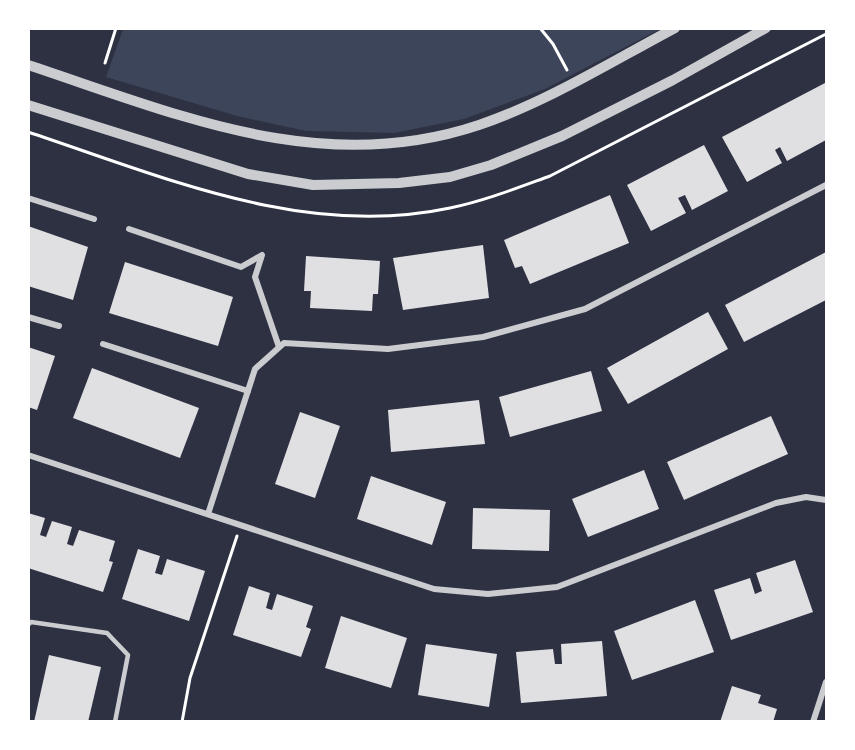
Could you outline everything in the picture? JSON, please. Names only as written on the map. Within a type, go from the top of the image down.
[{"type":"street","points":[[28,65],[207,123],[276,140],[361,146],[414,141],[479,125],[543,99],[675,28]]},
{"type":"street","points":[[28,105],[248,174],[313,185],[399,183],[450,177],[491,165],[562,136],[673,80],[766,28]]},
{"type":"street","points":[[208,514],[255,369],[284,343],[388,349],[483,337],[585,309],[826,185]]},
{"type":"street","points":[[28,198],[94,219]]},
{"type":"street","points":[[129,230],[241,267],[262,255],[255,277],[279,347]]},
{"type":"street","points":[[28,317],[59,326]]},
{"type":"street","points":[[103,344],[248,391]]},
{"type":"street","points":[[28,454],[435,589],[488,594],[557,587],[776,503],[806,497],[826,500]]},
{"type":"street","points":[[813,722],[826,682]]},
{"type":"lane","points":[[28,626],[31,622],[107,633],[128,656],[116,722]]},
{"type":"path","points":[[105,63],[116,28]]},
{"type":"path","points":[[540,28],[553,44],[567,70]]},
{"type":"path","points":[[28,132],[223,196],[272,208],[338,217],[449,208],[504,193],[550,176],[826,34]]},
{"type":"path","points":[[183,722],[190,678],[240,525]]},
{"type":"shaded area","points":[[123,29],[660,29],[545,89],[464,119],[394,133],[306,131],[237,116],[106,77]]},
{"type":"building","points":[[825,83],[826,140],[787,161],[780,147],[775,150],[782,163],[747,182],[722,137]]},
{"type":"building","points":[[704,145],[728,191],[692,210],[685,195],[678,198],[686,213],[651,231],[627,185]]},
{"type":"building","points":[[610,195],[629,243],[530,284],[522,266],[515,268],[504,240]]},
{"type":"building","points":[[28,226],[88,247],[73,300],[28,286]]},
{"type":"building","points":[[483,245],[489,298],[403,310],[393,258]]},
{"type":"building","points":[[826,252],[826,300],[744,342],[725,305]]},
{"type":"building","points":[[306,256],[380,261],[378,294],[373,294],[372,311],[310,308],[311,291],[304,291]]},
{"type":"building","points":[[125,262],[233,297],[218,346],[109,313]]},
{"type":"building","points":[[708,312],[728,349],[628,404],[607,368]]},
{"type":"building","points":[[28,347],[55,356],[37,410],[28,407]]},
{"type":"building","points":[[92,368],[199,408],[180,458],[73,418]]},
{"type":"building","points":[[591,371],[602,411],[510,437],[499,397]]},
{"type":"building","points":[[479,400],[485,444],[391,452],[388,410]]},
{"type":"building","points":[[300,412],[340,426],[315,498],[275,484]]},
{"type":"building","points":[[771,416],[788,454],[684,500],[667,462]]},
{"type":"building","points":[[644,470],[659,509],[588,537],[572,499]]},
{"type":"building","points":[[371,476],[446,502],[432,545],[357,519]]},
{"type":"building","points":[[473,508],[550,510],[549,551],[472,549]]},
{"type":"building","points":[[28,513],[45,518],[40,535],[46,537],[52,521],[72,527],[67,544],[73,546],[79,530],[115,541],[109,561],[113,562],[103,592],[28,568]]},
{"type":"building","points":[[138,549],[160,556],[155,573],[162,575],[167,559],[205,571],[189,621],[122,599]]},
{"type":"building","points":[[795,560],[813,612],[731,640],[714,590],[750,578],[755,594],[762,591],[756,573]]},
{"type":"building","points":[[249,586],[270,593],[266,608],[272,610],[277,594],[313,606],[306,627],[311,629],[301,657],[233,635]]},
{"type":"building","points":[[695,600],[714,652],[632,680],[614,631]]},
{"type":"building","points":[[341,616],[407,638],[391,688],[325,668]]},
{"type":"building","points":[[602,641],[607,696],[521,703],[516,652],[553,649],[555,664],[562,664],[561,644]]},
{"type":"building","points":[[426,644],[497,654],[489,707],[418,695]]},
{"type":"building","points":[[49,655],[101,667],[88,722],[34,722]]},
{"type":"building","points":[[732,686],[761,695],[758,703],[777,709],[773,722],[720,722]]}]
